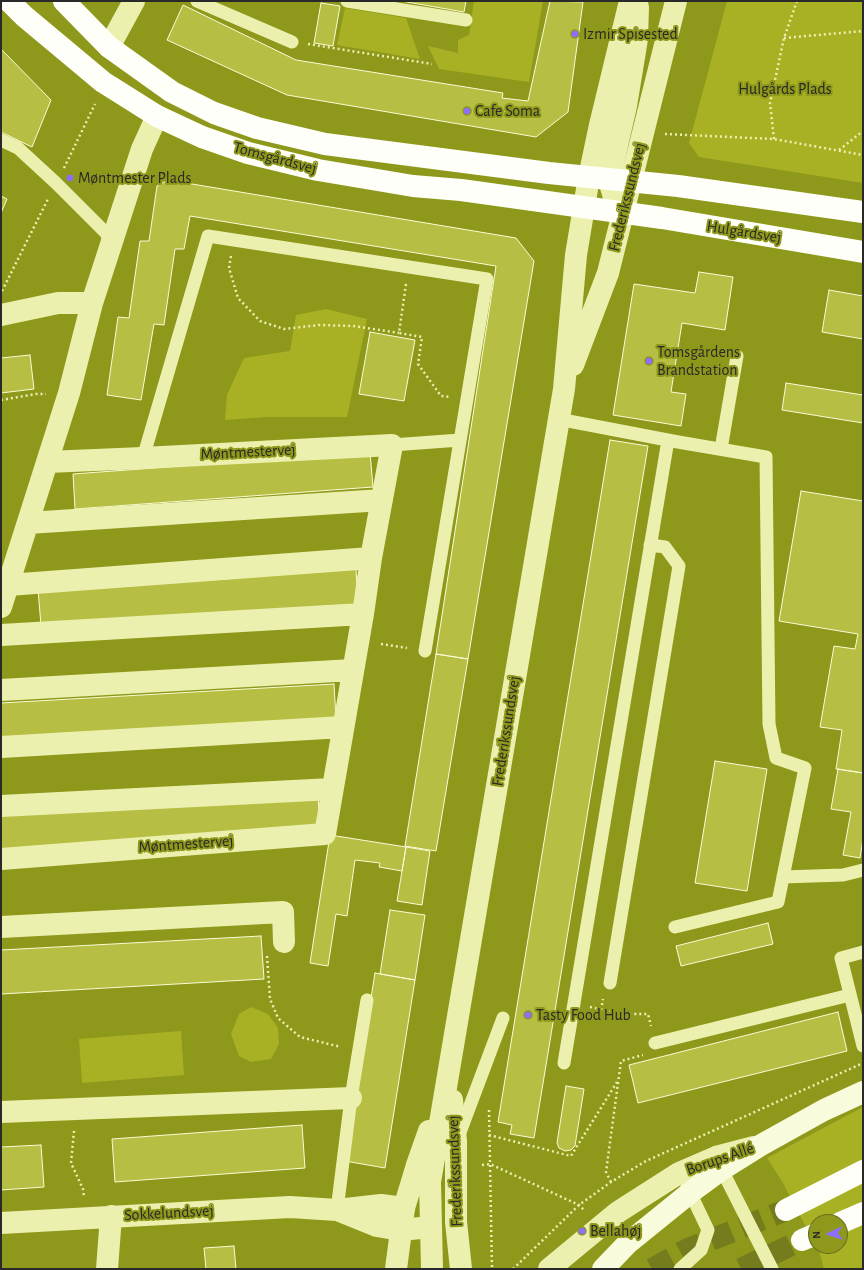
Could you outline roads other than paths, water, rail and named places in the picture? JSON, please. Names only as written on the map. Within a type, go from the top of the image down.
[{"type":"main road","name":"Tomsgårdsvej","points":[[10,1],[24,16],[103,82],[157,116],[202,137],[241,150],[318,170],[413,186],[461,190],[624,213]]},
{"type":"main road","name":"Tomsgårdsvej","points":[[64,1],[109,47],[172,92],[214,113],[257,128],[325,144],[549,173],[621,180]]},
{"type":"main road","points":[[621,180],[678,186],[863,212]]},
{"type":"main road","name":"Hulgårdsvej","points":[[624,213],[863,252]]},
{"type":"main road","name":"Borups Allé","points":[[603,1269],[628,1243],[691,1192],[719,1164],[761,1145],[824,1110],[863,1092]]},
{"type":"main road","points":[[786,1210],[863,1171]]},
{"type":"main road","points":[[848,1220],[863,1213]]},
{"type":"street","points":[[109,47],[134,1]]},
{"type":"street","name":"Frederikssundsvej","points":[[432,1269],[430,1182],[564,389],[574,267],[589,177],[600,124],[630,1]]},
{"type":"street","points":[[621,180],[611,171],[626,106],[637,39],[638,1]]},
{"type":"street","name":"Frederikssundsvej","points":[[564,389],[608,274],[624,213],[621,180],[643,132],[676,1]]},
{"type":"street","points":[[1,607],[69,393],[92,303],[111,243],[142,149],[157,116]]},
{"type":"street","points":[[1,315],[58,303],[92,303]]},
{"type":"street","name":"Møntmestervej","points":[[1,859],[325,834],[363,614],[371,558],[392,445],[47,462]]},
{"type":"street","points":[[28,523],[382,500]]},
{"type":"street","points":[[8,585],[371,558]]},
{"type":"street","points":[[1,635],[363,614]]},
{"type":"street","points":[[1,690],[353,670]]},
{"type":"street","points":[[1,747],[343,727]]},
{"type":"street","points":[[1,806],[332,789]]},
{"type":"street","points":[[1,927],[283,912],[276,947]]},
{"type":"street","points":[[396,1269],[404,1208],[416,1165],[449,1073]]},
{"type":"street","name":"Frederikssundsvej","points":[[449,1073],[456,1141],[456,1222],[461,1269]]},
{"type":"street","points":[[1,1112],[352,1098]]},
{"type":"street","name":"Borups Allé","points":[[549,1269],[618,1212],[679,1173],[719,1164]]},
{"type":"street","name":"Sokkelundsvej","points":[[1,1222],[290,1207],[337,1210],[381,1205],[404,1208]]},
{"type":"street","name":"Sokkelundsvej","points":[[337,1210],[377,1226],[400,1230],[431,1227]]},
{"type":"street","points":[[107,1269],[112,1216]]},
{"type":"lane","points":[[197,1],[292,42]]},
{"type":"lane","points":[[347,1],[466,20]]},
{"type":"lane","points":[[1,140],[18,148],[56,183],[106,232],[111,243]]},
{"type":"lane","points":[[143,458],[208,236],[487,279],[425,651]]},
{"type":"lane","points":[[721,449],[737,356]]},
{"type":"lane","points":[[558,419],[766,457],[769,724],[776,758],[805,768],[778,902],[675,927]]},
{"type":"lane","points":[[392,445],[460,440]]},
{"type":"lane","points":[[564,1063],[668,440]]},
{"type":"lane","points":[[610,983],[679,566],[666,547],[650,545]]},
{"type":"lane","points":[[783,878],[843,875],[863,870]]},
{"type":"lane","points":[[863,952],[841,958],[863,1046]]},
{"type":"lane","points":[[655,1042],[850,995]]},
{"type":"lane","points":[[337,1210],[352,1098],[368,1000]]},
{"type":"lane","points":[[456,1141],[503,1018]]},
{"type":"lane","points":[[719,1164],[772,1269]]},
{"type":"lane","points":[[679,1173],[691,1192],[708,1230],[701,1250],[680,1269]]},
{"type":"tunnel","points":[[652,1269],[688,1249],[786,1210]]},
{"type":"tunnel","points":[[741,1269],[802,1240]]},
{"type":"place","name":"Izmir Spisested","points":[[575,34]]},
{"type":"place","name":"Cafe Soma","points":[[467,111]]},
{"type":"place","name":"Møntmester Plads","points":[[70,178]]},
{"type":"place","name":"Tomsgårdens Brandstation","points":[[649,361]]},
{"type":"place","name":"Tasty Food Hub","points":[[528,1015]]},
{"type":"place","name":"Bellahøj","points":[[582,1231]]},
{"type":"park label","name":"Hulgårds Plads","points":[[785,89]]}]
